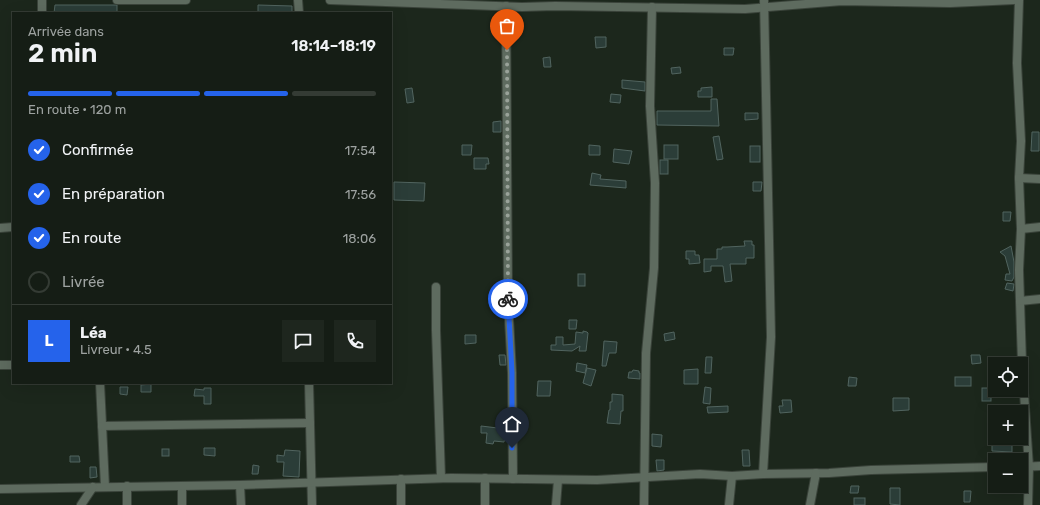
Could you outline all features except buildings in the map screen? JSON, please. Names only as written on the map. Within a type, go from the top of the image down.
[{"type":"street","points":[[42,0],[42,12]]},
{"type":"street","points":[[117,0],[186,0]]},
{"type":"street","points":[[298,0],[299,12]]},
{"type":"street","points":[[330,0],[506,6],[522,3],[738,9],[765,4],[842,1],[950,3],[1014,0]]},
{"type":"street","points":[[1019,0],[1017,63],[1021,141],[1019,178],[1021,229],[1019,270],[1025,453]]},
{"type":"street","points":[[763,474],[771,337],[765,4]]},
{"type":"street","points":[[506,6],[508,302],[512,373],[513,479]]},
{"type":"street","points":[[644,505],[646,353],[654,268],[655,183],[650,106],[652,7]]},
{"type":"street","points":[[1019,178],[1040,179]]},
{"type":"street","points":[[0,228],[12,227]]},
{"type":"street","points":[[1021,229],[1040,227]]},
{"type":"street","points":[[436,287],[441,478]]},
{"type":"street","points":[[1020,301],[1040,299]]},
{"type":"street","points":[[0,365],[12,365]]},
{"type":"street","points":[[100,384],[105,487]]},
{"type":"street","points":[[308,384],[312,505]]},
{"type":"street","points":[[102,426],[310,423]]},
{"type":"street","points":[[1028,467],[1040,466]]},
{"type":"street","points":[[0,489],[240,485],[441,478],[597,480],[700,474],[732,476],[988,467]]},
{"type":"street","points":[[810,505],[816,473]]},
{"type":"street","points":[[729,505],[732,476]]},
{"type":"street","points":[[485,478],[485,505]]},
{"type":"street","points":[[401,479],[401,505]]},
{"type":"street","points":[[556,505],[558,480]]},
{"type":"street","points":[[240,485],[241,505]]},
{"type":"street","points":[[126,486],[127,505]]},
{"type":"street","points":[[182,486],[182,505]]},
{"type":"street","points":[[81,505],[93,487]]},
{"type":"street","points":[[1027,493],[1028,505]]},
{"type":"way so far","points":[[507,50],[508,299]]},
{"type":"route","points":[[508,299],[512,373],[512,448]]}]
